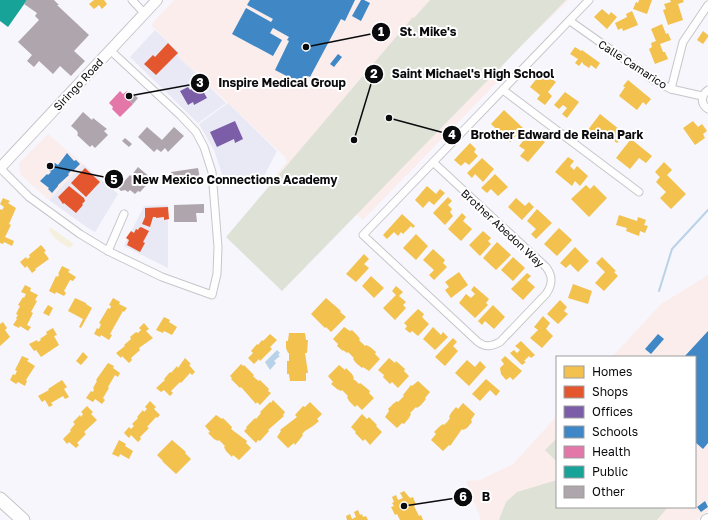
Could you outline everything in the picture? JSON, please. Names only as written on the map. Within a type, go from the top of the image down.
[{"type":"highway","points":[[0,499],[23,520]]},
{"type":"street","points":[[132,0],[144,13]]},
{"type":"street","name":"Siringo Road","points":[[0,168],[157,0]]},
{"type":"street","points":[[433,162],[589,0]]},
{"type":"street","points":[[671,89],[684,42],[708,4]]},
{"type":"street","name":"Calle Camarico","points":[[570,21],[655,81],[671,89],[702,96]]},
{"type":"street","points":[[0,168],[29,197],[80,234],[159,276],[212,296],[217,274],[218,247],[212,172],[204,147],[196,132],[181,116],[110,50]]},
{"type":"street","points":[[503,90],[639,192]]},
{"type":"street","points":[[708,90],[702,96],[703,104],[708,108]]},
{"type":"street","name":"Brother Abedon Way","points":[[433,162],[546,267],[550,274],[551,285],[549,290],[500,342],[489,346],[483,346],[478,342],[363,235],[433,162]]},
{"type":"street","points":[[108,250],[124,214]]},
{"type":"shaded area","points":[[174,0],[569,0],[529,38],[502,60],[503,76],[363,220],[352,211],[275,184],[271,180],[287,162],[284,156],[178,56],[180,53],[151,25]]},
{"type":"shaded area","points":[[430,0],[566,0],[282,291],[226,237],[413,17],[414,18]]},
{"type":"shaded area","points":[[155,30],[180,53],[178,56],[226,103],[198,123],[130,57]]},
{"type":"shaded area","points":[[228,103],[277,151],[263,178],[223,177],[214,150],[199,124]]},
{"type":"shaded area","points":[[48,134],[83,164],[49,200],[21,175],[19,168],[19,163]]},
{"type":"shaded area","points":[[83,164],[118,194],[95,232],[49,200]]},
{"type":"shaded area","points":[[168,205],[168,268],[124,246],[144,206]]},
{"type":"shaded area","points":[[708,275],[708,511],[696,520],[481,520],[466,481],[480,480],[513,464],[556,417],[556,508],[696,508],[696,356],[613,356],[661,304]]},
{"type":"shaded area","points":[[556,439],[556,461],[545,450]]},
{"type":"shaded area","points":[[556,480],[556,508],[667,508],[657,520],[499,520],[506,502],[517,492]]},
{"type":"sand","points":[[50,227],[74,244],[69,248],[60,242],[49,230]]},
{"type":"water","points":[[277,350],[280,353],[278,355],[280,356],[274,361],[276,363],[270,370],[265,362]]},
{"type":"building: Homes","points":[[94,0],[104,0],[107,4],[102,9],[99,5],[94,9],[89,4]]},
{"type":"building: Homes","points":[[639,0],[652,0],[647,14],[633,9],[636,2],[638,3]]},
{"type":"building: Homes","points":[[670,0],[683,0],[684,2],[678,4],[683,20],[668,25],[663,10],[666,9],[664,4],[671,2]]},
{"type":"building: Homes","points":[[602,9],[609,15],[611,12],[617,17],[607,29],[594,17]]},
{"type":"building: Homes","points":[[632,11],[638,25],[623,31],[622,28],[618,30],[615,23],[627,17],[626,14]]},
{"type":"building: Homes","points":[[662,24],[666,34],[668,33],[671,40],[660,44],[668,59],[655,64],[649,49],[652,47],[651,43],[656,41],[651,29]]},
{"type":"building: Homes","points":[[703,31],[708,35],[708,37],[703,44],[697,40]]},
{"type":"building: Homes","points":[[575,47],[581,51],[582,50],[600,63],[596,69],[591,65],[589,68],[582,62],[579,66],[575,63],[578,59],[570,54]]},
{"type":"building: Homes","points":[[542,72],[556,82],[548,92],[552,96],[545,105],[537,99],[540,95],[530,87]]},
{"type":"building: Homes","points":[[628,80],[651,99],[646,105],[643,102],[637,110],[619,96],[625,87],[623,86]]},
{"type":"building: Homes","points":[[565,92],[579,102],[567,118],[562,114],[567,108],[563,105],[559,109],[554,105]]},
{"type":"building: Homes","points":[[504,110],[523,128],[510,142],[491,124]]},
{"type":"building: Homes","points":[[600,114],[620,130],[617,134],[622,137],[617,143],[602,132],[596,139],[587,131]]},
{"type":"building: Homes","points":[[693,121],[698,127],[702,124],[707,131],[703,134],[705,138],[695,145],[683,128]]},
{"type":"building: Homes","points":[[531,131],[545,142],[528,162],[520,156],[525,150],[519,146]]},
{"type":"building: Homes","points":[[631,139],[652,156],[646,163],[639,158],[630,169],[616,158]]},
{"type":"building: Homes","points":[[470,143],[476,149],[474,152],[478,156],[469,165],[465,162],[461,166],[454,160]]},
{"type":"building: Homes","points":[[568,157],[574,161],[570,166],[574,170],[577,166],[588,176],[580,186],[575,181],[572,186],[555,172]]},
{"type":"building: Homes","points":[[482,158],[494,169],[483,182],[475,174],[472,178],[467,173]]},
{"type":"building: Homes","points":[[664,162],[672,170],[667,175],[686,194],[671,209],[660,198],[666,192],[656,182],[660,177],[655,172]]},
{"type":"building: Homes","points":[[495,174],[508,187],[498,196],[491,189],[487,193],[481,188]]},
{"type":"building: Homes","points":[[586,185],[590,189],[594,185],[607,198],[589,217],[571,199]]},
{"type":"building: Homes","points":[[427,186],[436,194],[440,189],[445,193],[434,205],[429,201],[423,208],[415,200]]},
{"type":"building: Homes","points":[[448,197],[452,201],[448,205],[452,209],[450,212],[453,216],[445,225],[433,213]]},
{"type":"building: Homes","points":[[3,198],[10,201],[8,203],[16,208],[9,224],[11,225],[5,237],[14,241],[12,246],[4,242],[3,244],[0,243],[0,210],[4,207],[0,204]]},
{"type":"building: Homes","points":[[516,198],[525,206],[529,202],[534,207],[522,220],[508,207]]},
{"type":"building: Homes","points":[[537,209],[552,223],[536,239],[531,234],[536,229],[527,221]]},
{"type":"building: Homes","points":[[462,213],[466,217],[463,221],[472,229],[461,241],[448,229]]},
{"type":"building: Homes","points":[[402,214],[415,226],[413,228],[411,226],[403,234],[401,232],[398,236],[394,232],[387,239],[383,235]]},
{"type":"building: Homes","points":[[619,215],[637,221],[638,217],[646,220],[644,225],[648,226],[645,233],[640,231],[639,236],[626,231],[627,228],[616,225]]},
{"type":"building: Homes","points":[[559,228],[572,240],[557,256],[544,244]]},
{"type":"building: Homes","points":[[483,231],[491,238],[488,241],[491,244],[480,256],[469,245]]},
{"type":"building: Homes","points":[[416,234],[428,246],[416,260],[403,248]]},
{"type":"building: Homes","points":[[497,242],[511,255],[496,270],[483,258]]},
{"type":"building: Homes","points":[[41,245],[46,251],[44,252],[49,259],[32,273],[27,266],[25,268],[20,262],[26,257],[27,259],[30,257],[29,255]]},
{"type":"building: Homes","points":[[575,247],[589,261],[578,272],[570,264],[566,268],[560,263]]},
{"type":"building: Homes","points":[[433,249],[445,260],[443,263],[447,267],[434,280],[429,275],[434,270],[423,260]]},
{"type":"building: Homes","points":[[364,254],[369,259],[364,264],[369,268],[356,282],[346,274]]},
{"type":"building: Homes","points":[[513,257],[525,268],[513,281],[501,270]]},
{"type":"building: Homes","points":[[602,257],[616,271],[614,272],[618,276],[604,291],[595,283],[605,272],[596,263]]},
{"type":"building: Homes","points":[[62,266],[70,270],[68,272],[76,277],[73,281],[70,280],[64,291],[66,293],[64,296],[56,292],[55,294],[49,291],[56,276],[58,277]]},
{"type":"building: Homes","points":[[459,272],[468,285],[451,298],[445,290],[449,287],[445,282]]},
{"type":"building: Homes","points":[[527,273],[531,276],[527,280],[535,287],[523,300],[511,289]]},
{"type":"building: Homes","points":[[371,276],[384,288],[374,298],[362,286]]},
{"type":"building: Homes","points":[[573,284],[592,291],[588,304],[568,298]]},
{"type":"building: Homes","points":[[25,285],[31,288],[30,291],[38,295],[35,300],[37,301],[31,312],[33,313],[27,325],[31,327],[28,331],[20,326],[19,328],[13,325],[18,315],[16,314],[20,306],[18,305],[26,294],[21,292]]},
{"type":"building: Homes","points":[[396,286],[403,292],[399,296],[406,302],[403,305],[406,308],[395,320],[383,308],[396,295],[392,291]]},
{"type":"building: Homes","points":[[474,286],[489,299],[486,303],[488,305],[475,318],[459,303],[466,294],[471,298],[475,294],[471,290]]},
{"type":"building: Homes","points":[[75,298],[86,303],[92,308],[81,328],[79,327],[83,319],[68,311]]},
{"type":"building: Homes","points":[[113,298],[120,302],[119,304],[127,308],[124,312],[123,311],[110,334],[112,335],[109,340],[101,335],[100,337],[94,334],[97,328],[99,329],[101,324],[99,323],[108,308],[110,309],[111,306],[109,305]]},
{"type":"building: Homes","points":[[326,298],[346,317],[331,332],[311,314]]},
{"type":"building: Homes","points":[[560,300],[567,307],[564,311],[568,314],[558,324],[547,314]]},
{"type":"building: Homes","points":[[48,305],[53,308],[49,316],[43,313]]},
{"type":"building: Homes","points":[[493,305],[505,317],[494,329],[485,321],[482,325],[478,321]]},
{"type":"building: Homes","points":[[418,309],[424,314],[422,317],[429,324],[418,336],[412,331],[410,333],[405,329],[407,326],[404,323]]},
{"type":"building: Homes","points":[[543,316],[550,323],[546,329],[553,336],[542,348],[530,338],[538,330],[534,327]]},
{"type":"building: Homes","points":[[164,317],[170,320],[169,322],[177,327],[172,335],[164,331],[163,333],[156,330]]},
{"type":"building: Homes","points":[[3,322],[7,328],[5,330],[10,337],[0,346],[0,324]]},
{"type":"building: Homes","points":[[144,323],[149,329],[146,331],[153,338],[139,348],[140,350],[131,358],[132,360],[129,363],[122,356],[121,358],[116,353],[125,346],[124,345],[131,339],[130,337],[141,330],[139,328]]},
{"type":"building: Homes","points":[[344,327],[350,331],[352,330],[365,346],[370,347],[376,352],[375,354],[380,359],[369,371],[356,363],[353,359],[354,358],[348,352],[343,351],[337,346],[338,344],[333,339]]},
{"type":"building: Homes","points":[[433,327],[441,335],[443,332],[448,337],[435,350],[423,339]]},
{"type":"building: Homes","points":[[53,328],[57,335],[54,336],[59,345],[41,357],[29,344],[37,340],[38,342],[41,340],[40,339],[47,334],[46,332]]},
{"type":"building: Homes","points":[[289,333],[305,333],[306,340],[308,340],[307,353],[305,353],[308,373],[306,373],[306,381],[290,381],[289,374],[287,374],[287,361],[289,361],[289,353],[286,348],[286,341],[288,341]]},
{"type":"building: Homes","points":[[270,334],[277,340],[270,347],[272,349],[260,361],[259,359],[254,364],[248,358],[253,353],[251,351],[257,344],[258,345]]},
{"type":"building: Homes","points":[[453,338],[457,342],[453,346],[458,351],[445,366],[435,357]]},
{"type":"building: Homes","points":[[521,341],[535,355],[531,358],[529,356],[524,361],[526,362],[522,365],[510,353],[514,350],[517,353],[520,350],[515,346]]},
{"type":"building: Homes","points":[[83,352],[88,357],[81,365],[76,361]]},
{"type":"building: Homes","points":[[22,356],[29,359],[27,361],[35,366],[26,380],[25,386],[18,382],[16,384],[10,380],[13,374],[15,375],[17,371],[15,370]]},
{"type":"building: Homes","points":[[505,356],[522,371],[513,380],[510,377],[506,380],[501,374],[500,368],[504,364],[501,360]]},
{"type":"building: Homes","points":[[185,358],[191,364],[189,365],[195,372],[192,375],[190,373],[181,383],[180,382],[171,391],[173,393],[170,396],[164,390],[161,392],[156,388],[165,380],[164,379],[170,372],[171,373],[177,366],[178,368]]},
{"type":"building: Homes","points":[[389,358],[395,363],[396,361],[405,369],[404,371],[409,376],[398,388],[392,382],[390,384],[383,377],[384,375],[378,370]]},
{"type":"building: Homes","points":[[467,360],[475,367],[480,361],[486,367],[469,386],[455,373]]},
{"type":"building: Homes","points":[[108,363],[114,366],[113,368],[120,373],[118,377],[115,375],[108,387],[109,388],[103,398],[105,400],[102,404],[95,399],[93,402],[86,398],[91,391],[93,392],[93,388],[97,381],[96,380]]},
{"type":"building: Homes","points":[[241,364],[254,375],[253,376],[256,379],[259,381],[260,380],[271,393],[260,405],[257,402],[256,404],[241,387],[240,388],[231,379],[232,378],[230,376]]},
{"type":"building: Homes","points":[[339,365],[345,370],[346,368],[352,374],[353,379],[370,391],[369,393],[374,398],[362,410],[357,405],[355,407],[349,401],[348,396],[342,390],[337,389],[331,384],[333,382],[328,376]]},
{"type":"building: Homes","points":[[486,379],[500,391],[496,396],[490,390],[480,401],[472,394]]},
{"type":"building: Homes","points":[[62,380],[67,387],[64,389],[69,397],[65,399],[63,396],[51,403],[53,405],[49,407],[45,400],[42,402],[38,396]]},
{"type":"building: Homes","points":[[418,381],[430,392],[421,405],[417,408],[416,407],[410,413],[409,418],[404,424],[402,423],[397,428],[385,417],[389,411],[388,409],[404,396],[403,395],[411,385],[412,386]]},
{"type":"building: Homes","points":[[273,400],[285,412],[283,415],[284,416],[268,430],[269,431],[260,441],[258,440],[256,443],[244,431],[255,418],[256,419],[261,413],[260,412]]},
{"type":"building: Homes","points":[[150,401],[156,407],[154,409],[160,415],[157,418],[156,417],[147,427],[149,428],[140,437],[141,439],[138,442],[131,435],[129,438],[124,433],[129,427],[131,429],[134,426],[132,424],[143,410],[144,412],[147,409],[145,407]]},
{"type":"building: Homes","points":[[310,402],[322,414],[317,419],[319,421],[302,434],[303,435],[295,445],[294,443],[288,448],[277,437],[281,431],[280,430],[297,417],[295,415],[303,406],[305,407]]},
{"type":"building: Homes","points":[[463,403],[475,414],[471,420],[472,422],[467,428],[462,429],[450,446],[449,445],[443,451],[431,440],[436,434],[434,432],[448,421],[451,413],[456,407],[458,409]]},
{"type":"building: Homes","points":[[87,406],[93,412],[91,414],[97,420],[84,432],[86,434],[77,443],[79,445],[76,448],[69,442],[67,444],[63,439],[71,431],[70,430],[75,424],[73,422],[80,415],[81,417],[83,414],[81,412]]},
{"type":"building: Homes","points":[[362,414],[367,419],[369,417],[382,432],[370,445],[365,439],[363,441],[351,427]]},
{"type":"building: Homes","points":[[216,415],[222,419],[223,418],[232,427],[231,429],[247,441],[246,443],[251,448],[239,460],[233,455],[232,457],[219,440],[214,439],[208,433],[210,432],[205,426]]},
{"type":"building: Homes","points":[[119,440],[133,451],[129,459],[120,454],[119,457],[112,454]]},
{"type":"building: Homes","points":[[172,440],[186,452],[185,453],[191,459],[176,474],[157,455]]},
{"type":"building: Homes","points":[[404,491],[410,498],[413,497],[416,505],[414,506],[419,516],[421,515],[423,520],[400,520],[397,514],[395,515],[391,507],[394,506],[392,503],[394,502],[392,497],[396,495],[398,500],[403,498],[400,493]]},
{"type":"building: Homes","points":[[358,510],[360,515],[362,514],[363,517],[366,516],[368,520],[347,520],[346,516],[350,514],[352,519],[356,517],[354,512]]},
{"type":"building: Shops","points":[[168,43],[178,53],[156,75],[144,64],[153,55],[155,57]]},
{"type":"building: Shops","points":[[85,168],[100,182],[86,197],[71,183]]},
{"type":"building: Shops","points":[[69,186],[84,198],[85,201],[76,213],[64,203],[63,204],[58,197]]},
{"type":"building: Shops","points":[[168,207],[169,219],[164,220],[164,217],[153,217],[150,227],[142,224],[145,217],[145,208]]},
{"type":"building: Shops","points":[[141,227],[149,231],[140,252],[127,245],[129,240],[126,238],[131,231],[134,233],[136,229],[138,230]]},
{"type":"building: Offices","points":[[199,84],[207,98],[194,105],[193,102],[188,105],[180,91],[188,87],[190,90]]},
{"type":"building: Offices","points":[[235,121],[243,139],[235,143],[234,139],[217,147],[210,132]]},
{"type":"building: Schools","points":[[250,0],[355,0],[345,21],[341,19],[310,77],[308,76],[304,85],[275,70],[289,41],[287,40],[289,37],[273,28],[270,33],[282,40],[273,56],[232,34],[246,8],[271,22],[273,19],[247,5]]},
{"type":"building: Schools","points":[[361,0],[370,3],[361,21],[352,16]]},
{"type":"building: Schools","points":[[338,54],[342,57],[334,67],[330,64]]},
{"type":"building: Schools","points":[[67,153],[74,161],[76,160],[80,164],[68,174],[69,175],[52,193],[48,189],[49,188],[40,181],[51,172],[49,170],[55,163],[58,165]]},
{"type":"building: Schools","points":[[708,331],[708,443],[703,449],[696,443],[696,356],[685,356]]},
{"type":"building: Schools","points":[[658,334],[664,339],[651,354],[645,349]]},
{"type":"building: Schools","points":[[705,501],[708,507],[701,512],[697,507]]},
{"type":"building: Health","points":[[120,91],[123,94],[127,91],[132,96],[129,100],[133,104],[120,117],[112,109],[113,107],[109,103]]},
{"type":"building: Public","points":[[0,0],[27,0],[8,27],[0,21]]},
{"type":"building: Other","points":[[27,0],[54,0],[59,5],[57,5],[89,35],[74,51],[85,61],[71,76],[60,66],[53,74],[39,61],[34,67],[27,61],[32,55],[18,42],[39,20],[35,16],[37,13],[24,4]]},
{"type":"building: Other","points":[[134,95],[138,98],[133,104],[129,100]]},
{"type":"building: Other","points":[[83,112],[92,120],[93,118],[107,129],[104,131],[108,135],[95,148],[92,145],[90,147],[77,135],[77,131],[71,126]]},
{"type":"building: Other","points":[[147,127],[162,140],[174,127],[184,136],[168,152],[165,148],[161,152],[157,149],[154,152],[138,137]]},
{"type":"building: Other","points":[[125,138],[132,144],[129,147],[122,141]]},
{"type":"building: Other","points":[[138,167],[152,179],[140,192],[138,191],[135,194],[130,190],[128,192],[125,190],[121,191],[118,188]]},
{"type":"building: Other","points":[[198,168],[200,179],[173,183],[171,172]]},
{"type":"building: Other","points":[[204,204],[204,213],[196,213],[197,222],[174,222],[174,205]]},
{"type":"waterway","points":[[659,291],[672,249],[708,210]]},
{"type":"place","name":"St. Mike's","points":[[306,47]]},
{"type":"place","name":"Inspire Medical Group","points":[[129,96]]},
{"type":"place","name":"Brother Edward de Reina Park","points":[[389,118]]},
{"type":"place","name":"Saint Michael's High School","points":[[354,140]]},
{"type":"place","name":"New Mexico Connections Academy","points":[[50,166]]},
{"type":"place","name":"B","points":[[404,506]]}]
